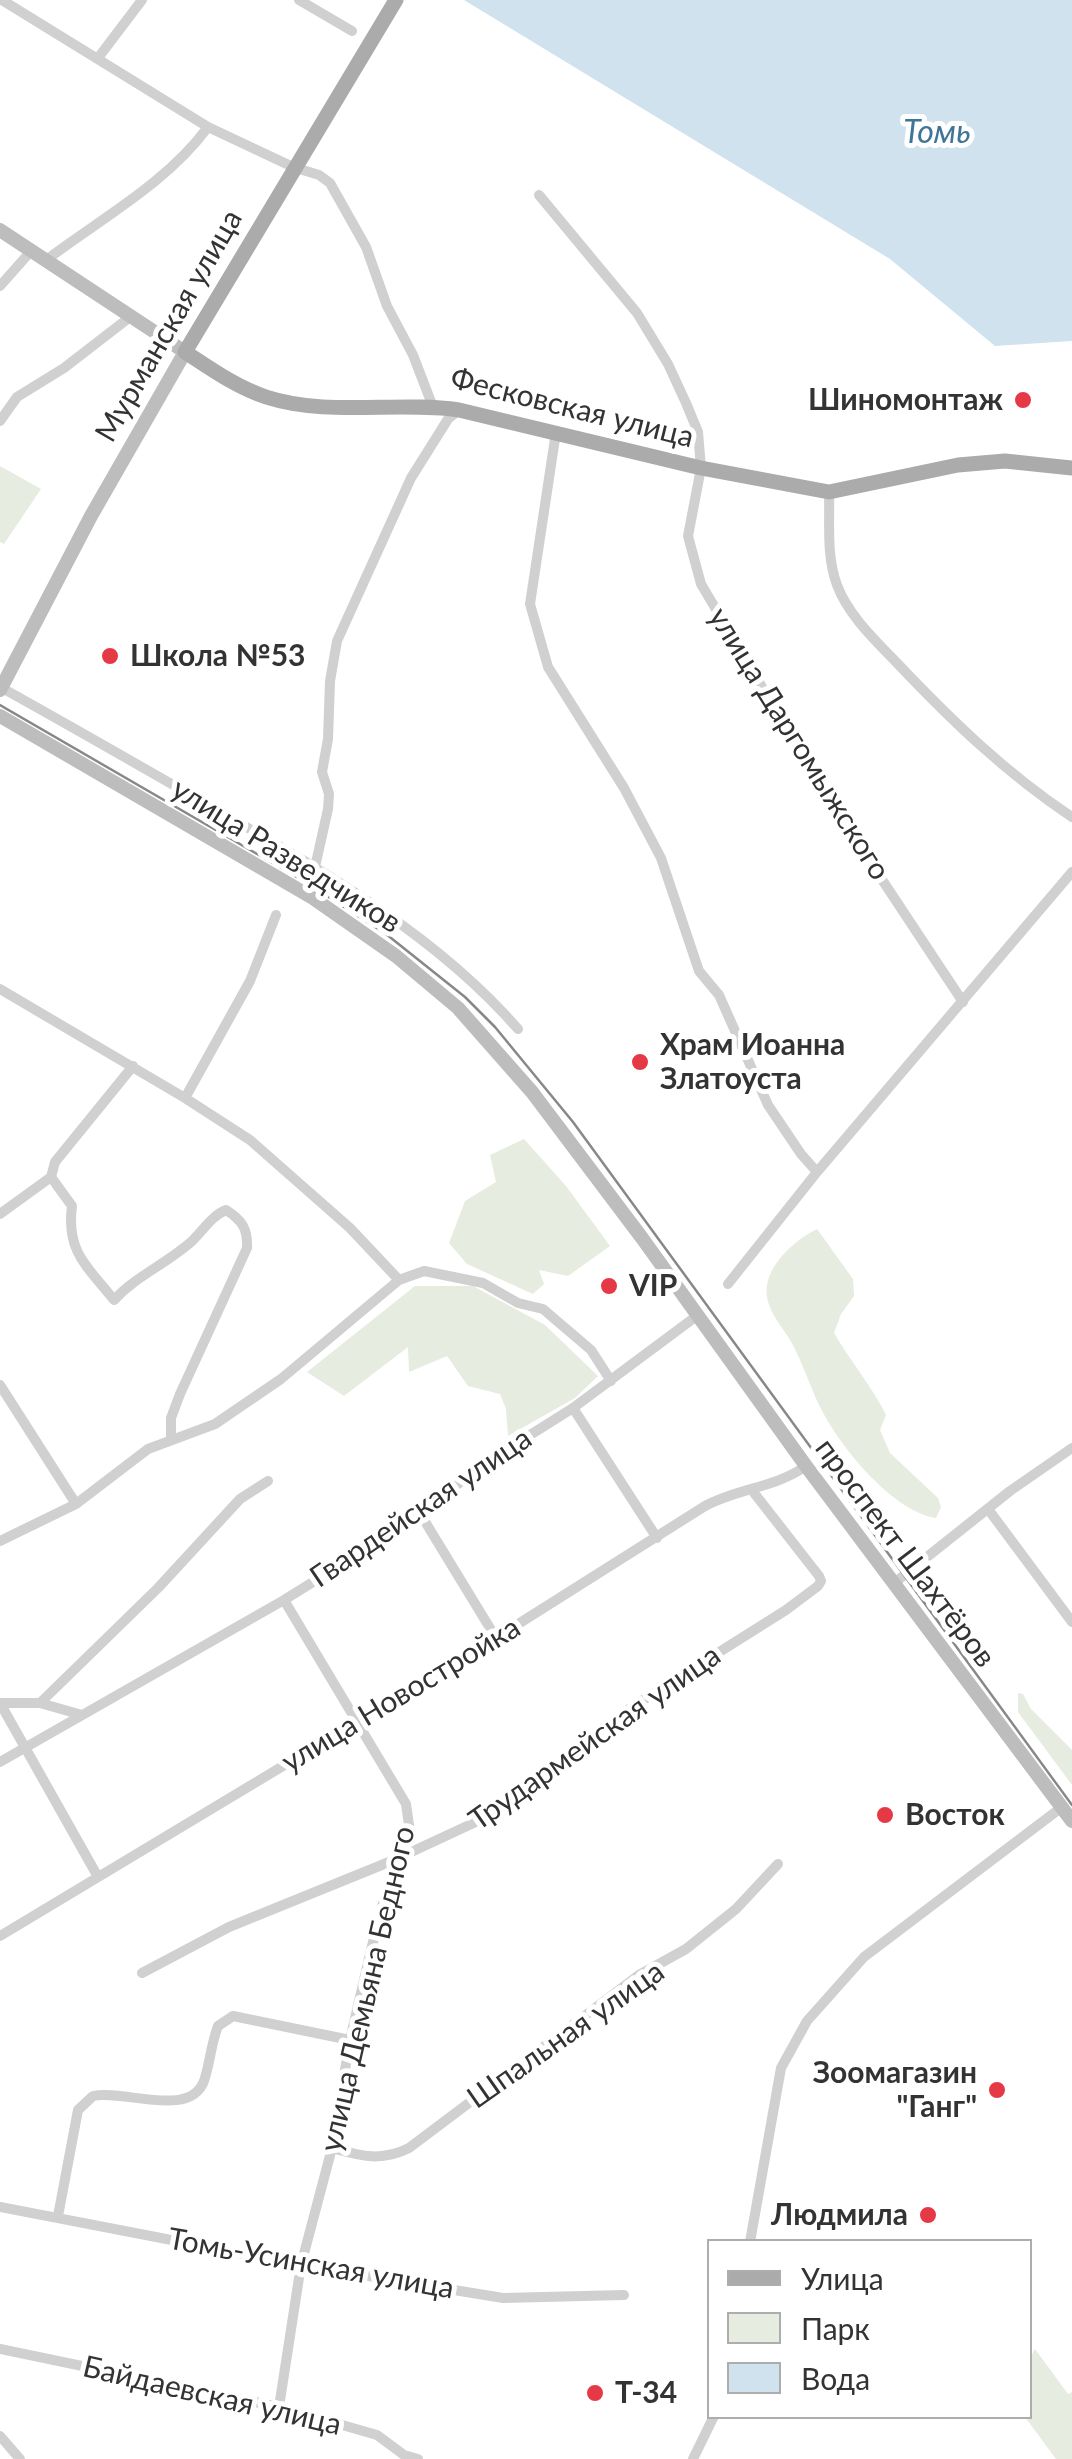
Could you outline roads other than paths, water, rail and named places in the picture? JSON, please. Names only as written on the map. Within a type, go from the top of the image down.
[{"type":"main road","name":"Мурманская улица","points":[[1,718],[1,688],[91,516],[293,167],[396,0]]},
{"type":"main road","points":[[0,230],[234,383],[280,400],[336,407],[433,407]]},
{"type":"main road","name":"Фесковская улица","points":[[433,407],[460,410],[702,468],[830,492],[958,464],[1005,461],[1072,468]]},
{"type":"main road","name":"улица Разведчиков","points":[[1,718],[312,898],[429,982],[482,1033],[532,1092],[698,1315]]},
{"type":"main road","name":"проспект Шахтёров","points":[[698,1315],[1072,1821]]},
{"type":"street","name":"Фесковская улица","points":[[2,0],[208,127],[293,167],[319,174],[338,195],[366,247],[387,306],[413,355],[433,407]]},
{"type":"street","points":[[98,58],[142,0]]},
{"type":"street","points":[[298,0],[352,30]]},
{"type":"street","points":[[45,261],[150,186],[196,144],[208,127]]},
{"type":"street","points":[[539,194],[637,313],[668,364],[698,432],[702,468]]},
{"type":"street","points":[[0,286],[31,251]]},
{"type":"street","points":[[0,421],[16,398],[64,368],[130,318]]},
{"type":"street","points":[[315,867],[328,810],[329,794],[322,772],[337,641],[411,478],[448,419],[460,410]]},
{"type":"street","points":[[556,432],[530,604],[548,667],[624,788],[660,858],[699,972],[718,995],[768,1105],[818,1172]]},
{"type":"street","name":"улица Даргомыжского","points":[[702,468],[688,536],[701,584],[826,796],[963,1002]]},
{"type":"street","points":[[830,492],[830,554],[845,602],[888,653],[978,744],[1072,817]]},
{"type":"street","name":"улица Разведчиков","points":[[1,688],[315,867],[431,947],[498,1006],[518,1029]]},
{"type":"street","points":[[728,1284],[1072,872]]},
{"type":"street","points":[[186,1098],[250,981],[276,916]]},
{"type":"street","points":[[0,989],[186,1098],[284,1167],[364,1241],[399,1280]]},
{"type":"street","points":[[0,1214],[51,1177],[55,1162],[133,1066]]},
{"type":"street","points":[[51,1177],[70,1198],[72,1244],[114,1300],[139,1276],[190,1244],[218,1213],[226,1210],[242,1222],[248,1234],[246,1248],[180,1394],[171,1418],[171,1439]]},
{"type":"street","points":[[0,1541],[98,1491],[139,1455],[215,1424],[263,1392],[399,1280],[424,1271],[483,1282],[518,1303],[543,1309],[591,1350],[611,1381]]},
{"type":"street","name":"Гвардейская улица","points":[[0,1762],[284,1600],[421,1515],[476,1469],[573,1408],[698,1315]]},
{"type":"street","points":[[0,1385],[76,1504]]},
{"type":"street","points":[[573,1408],[657,1538]]},
{"type":"street","points":[[894,1584],[988,1508],[1072,1448]]},
{"type":"street","name":"улица Новостройка","points":[[0,1936],[496,1638],[722,1496],[788,1479],[806,1466]]},
{"type":"street","points":[[40,1702],[158,1588],[240,1498],[268,1480]]},
{"type":"street","name":"Трудармейская улица","points":[[142,1973],[229,1927],[458,1833],[516,1798],[621,1714],[818,1586],[819,1576],[751,1489]]},
{"type":"street","points":[[988,1508],[1072,1622]]},
{"type":"street","points":[[421,1515],[496,1638]]},
{"type":"street","name":"улица Демьяна Бедного","points":[[280,2407],[302,2265],[332,2148],[350,2040],[394,1860],[406,1845],[410,1825],[406,1804],[359,1720],[284,1600]]},
{"type":"street","points":[[82,1715],[40,1702],[0,1703],[98,1877]]},
{"type":"street","points":[[751,2239],[781,2068],[807,2020],[864,1957],[1062,1807]]},
{"type":"street","name":"Шпальная улица","points":[[332,2148],[372,2158],[392,2156],[410,2148],[638,1975],[671,1960],[697,1941],[736,1909],[778,1864]]},
{"type":"street","points":[[58,2216],[78,2110],[93,2096],[182,2100],[197,2093],[218,2026],[233,2016],[350,2040]]},
{"type":"street","name":"Томь-Усинская улица","points":[[0,2207],[302,2265],[503,2298],[624,2295]]},
{"type":"street","name":"Байдаевская улица","points":[[0,2349],[280,2407],[377,2435],[418,2459]]},
{"type":"street","points":[[693,2459],[713,2419]]},
{"type":"street","points":[[0,2436],[20,2459]]},
{"type":"water","name":"Томь","points":[[464,0],[1072,0],[1072,341],[995,346],[890,259]]},
{"type":"tram line","points":[[0,705],[302,880],[386,934],[465,997],[495,1027],[573,1122],[1072,1805]]},
{"type":"place","name":"Шиномонтаж","points":[[1023,400]]},
{"type":"place","name":"Школа №53","points":[[110,656]]},
{"type":"place","name":"Храм Иоанна Златоуста","points":[[640,1062]]},
{"type":"place","name":"VIP","points":[[609,1286]]},
{"type":"place","name":"Восток","points":[[885,1815]]},
{"type":"place","name":"Зоомагазин \"Ганг\"","points":[[997,2090]]},
{"type":"place","name":"Людмила","points":[[928,2215]]},
{"type":"place","name":"T-34","points":[[595,2393]]}]
